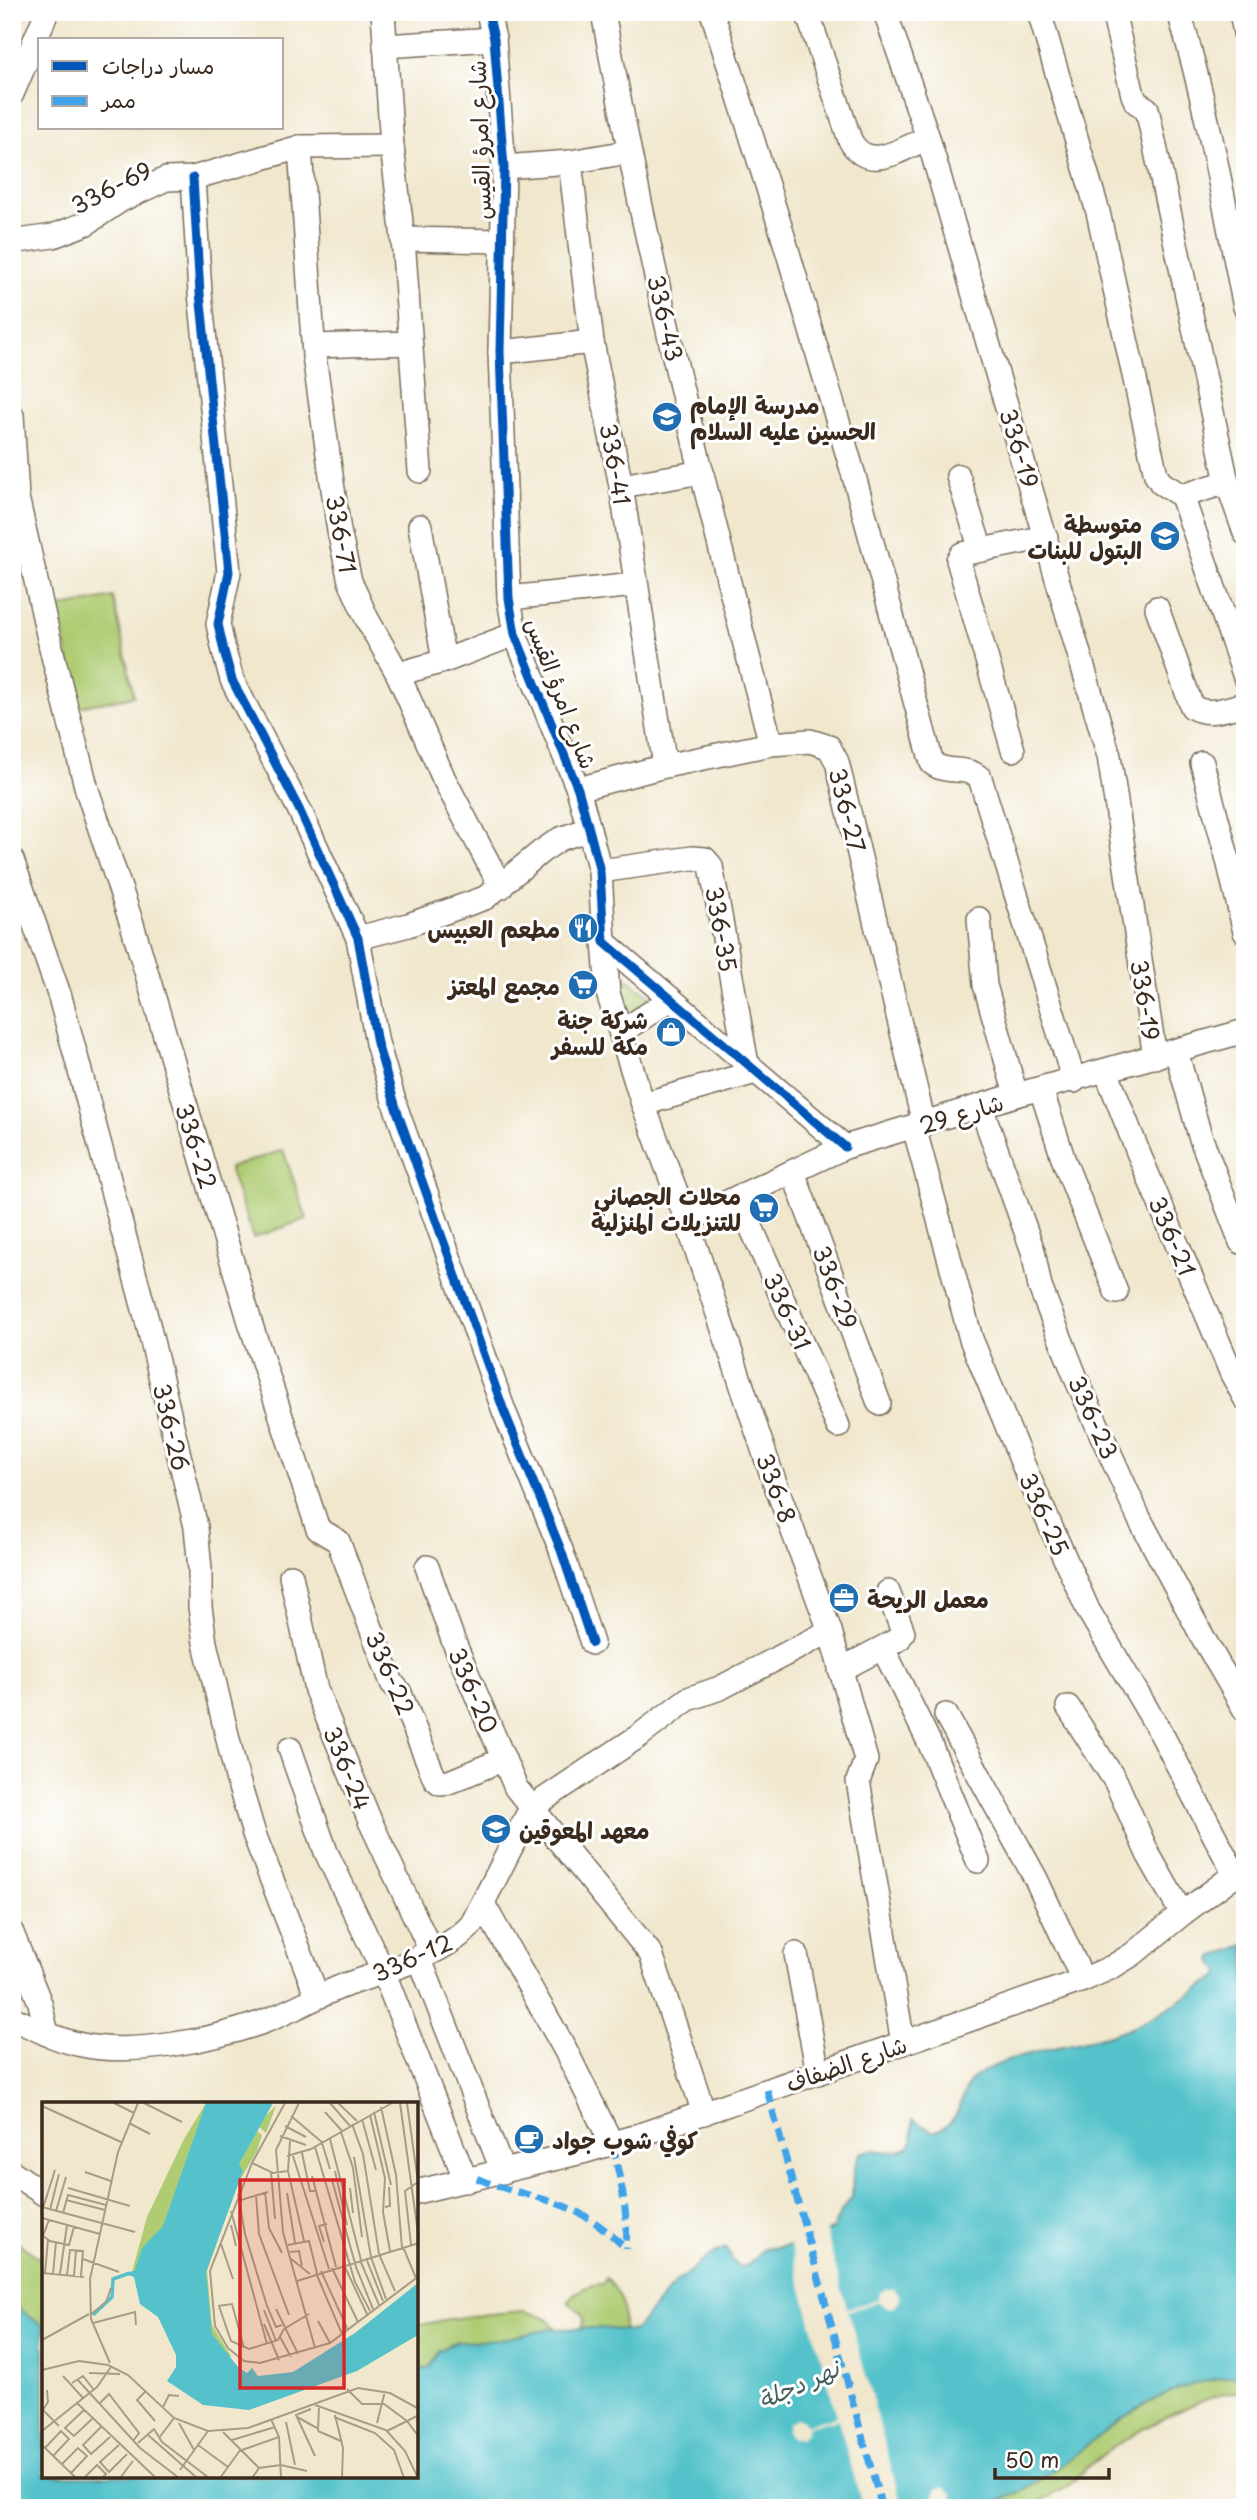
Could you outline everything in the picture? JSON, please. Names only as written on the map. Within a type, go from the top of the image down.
[{"type":"street","points":[[12,94],[47,12]]},
{"type":"street","points":[[383,12],[420,471]]},
{"type":"street","name":"شارع امرؤ القيس","points":[[488,12],[494,39],[503,167],[500,352],[509,598],[515,634],[578,789],[600,871],[604,942]]},
{"type":"street","name":"336-43","points":[[603,12],[628,152],[732,598],[771,744]]},
{"type":"street","points":[[712,12],[854,476],[932,763],[942,769],[973,771],[980,778],[1074,1081]]},
{"type":"street","points":[[807,12],[856,151],[867,158],[880,158],[928,138]]},
{"type":"street","name":"336-19","points":[[885,12],[928,138],[1109,756],[1166,1054],[1241,1242]]},
{"type":"street","points":[[1039,12],[1097,212],[1156,475],[1161,483],[1182,496],[1245,677]]},
{"type":"street","points":[[1113,12],[1133,95],[1136,102],[1147,109],[1227,482],[1245,533]]},
{"type":"street","points":[[1179,12],[1190,47],[1217,164],[1245,307]]},
{"type":"street","points":[[1241,12],[1245,33]]},
{"type":"street","points":[[385,46],[494,39]]},
{"type":"street","name":"336-69","points":[[12,242],[53,236],[87,223],[121,200],[166,179],[193,178],[300,147],[392,146]]},
{"type":"street","name":"336-71","points":[[300,147],[314,346],[340,531],[350,581],[367,619],[398,674],[444,779],[501,887]]},
{"type":"street","points":[[503,167],[570,162],[628,152]]},
{"type":"street","name":"336-41","points":[[570,162],[593,342],[621,486],[665,766]]},
{"type":"street","points":[[193,178],[200,293],[229,572],[218,624],[223,651],[232,680],[299,809],[358,938],[377,1043],[396,1108],[503,1411],[561,1550],[593,1643]]},
{"type":"street","points":[[403,239],[501,241]]},
{"type":"street","points":[[500,352],[593,342]]},
{"type":"street","points":[[314,346],[410,344]]},
{"type":"street","name":"336-22","points":[[12,415],[17,497],[87,790],[132,924],[250,1322],[318,1529],[338,1541],[392,1683],[399,1691],[435,1779],[440,1783],[449,1782],[504,1759]]},
{"type":"street","points":[[621,486],[702,472]]},
{"type":"street","points":[[958,476],[981,550]]},
{"type":"street","points":[[1182,496],[1227,482]]},
{"type":"street","points":[[420,526],[444,661]]},
{"type":"street","points":[[1013,750],[958,560],[962,554],[1046,537]]},
{"type":"street","points":[[509,598],[635,585]]},
{"type":"street","points":[[1157,608],[1192,707],[1201,712],[1212,712],[1245,704]]},
{"type":"street","points":[[398,674],[444,661],[515,634]]},
{"type":"street","name":"336-27","points":[[578,789],[665,766],[771,744],[810,741],[829,747],[837,762],[919,1126]]},
{"type":"street","points":[[1202,763],[1237,857],[1245,932]]},
{"type":"street","points":[[358,938],[485,898],[560,839],[589,829]]},
{"type":"street","name":"336-35","points":[[600,871],[692,858],[705,859],[711,866],[751,1068]]},
{"type":"street","name":"336-26","points":[[12,860],[60,997],[148,1324],[195,1527],[205,1643],[237,1777],[262,1856],[317,1996]]},
{"type":"street","points":[[979,919],[985,985],[1016,1095]]},
{"type":"street","points":[[604,942],[845,1147]]},
{"type":"street","name":"336-8","points":[[604,942],[608,993],[643,1104],[687,1221],[768,1464],[830,1631],[866,1760],[859,1781],[903,2043]]},
{"type":"street","points":[[621,1032],[671,999]]},
{"type":"street","name":"شارع 29","points":[[687,1221],[845,1147],[981,1108],[1016,1095],[1074,1081],[1245,1031]]},
{"type":"street","points":[[643,1104],[751,1068]]},
{"type":"street","name":"336-21","points":[[1106,1071],[1232,1374],[1245,1398]]},
{"type":"street","points":[[1041,1089],[1063,1161],[1116,1293]]},
{"type":"street","name":"336-23","points":[[981,1108],[1032,1251],[1040,1287],[1076,1377],[1139,1518],[1245,1710]]},
{"type":"street","name":"336-25","points":[[919,1126],[971,1339],[1025,1469],[1088,1610],[1240,1871]]},
{"type":"street","name":"336-29","points":[[793,1171],[879,1403]]},
{"type":"street","name":"336-31","points":[[738,1197],[838,1426]]},
{"type":"street","name":"336-20","points":[[427,1567],[453,1640],[516,1788],[651,1954],[704,2113]]},
{"type":"street","name":"336-24","points":[[292,1576],[316,1689],[425,1954],[503,2172]]},
{"type":"street","points":[[840,1670],[899,1639],[903,1632],[888,1592]]},
{"type":"street","name":"336-12","points":[[12,2018],[47,2034],[99,2048],[124,2049],[171,2043],[213,2036],[261,2023],[317,1996],[425,1954],[465,1932],[483,1904],[531,1808],[639,1736],[688,1699],[720,1688],[830,1631]]},
{"type":"street","points":[[883,1647],[930,1744],[978,1861]]},
{"type":"street","points":[[1068,1707],[1116,1782],[1148,1854],[1182,1914]]},
{"type":"street","points":[[946,1715],[1035,1879],[1083,1980]]},
{"type":"street","points":[[290,1749],[326,1852],[383,1971],[466,2181]]},
{"type":"street","name":"شارع الضفاف","points":[[418,2192],[612,2144],[1083,1980],[1133,1954],[1240,1871]]},
{"type":"street","points":[[483,1904],[566,2051],[612,2144]]},
{"type":"street","points":[[12,1933],[40,2003],[47,2034]]},
{"type":"street","points":[[796,1955],[818,2073]]},
{"type":"street","points":[[12,2172],[42,2193]]},
{"type":"green space","points":[[113,597],[134,696],[78,707],[58,608]]},
{"type":"green space","points":[[617,972],[649,995],[651,1000],[626,1016],[611,975]]},
{"type":"green space","points":[[283,1150],[307,1219],[253,1238],[229,1168]]},
{"type":"green space","points":[[12,2239],[42,2260],[42,2344],[12,2322]]},
{"type":"green space","points":[[606,2278],[622,2303],[623,2332],[581,2328],[584,2320],[581,2312],[568,2302],[583,2289],[603,2284]]},
{"type":"green space","points":[[525,2311],[548,2319],[557,2329],[549,2329],[418,2386],[418,2325],[469,2316]]},
{"type":"green space","points":[[1245,2352],[1245,2390],[1226,2393],[1184,2408],[1141,2430],[1102,2455],[1073,2482],[1029,2507],[967,2508],[1053,2453]]},
{"type":"water","name":"نهر دجلة","points":[[1245,1945],[1245,2375],[1198,2383],[1151,2401],[1124,2417],[1056,2469],[1002,2500],[980,2508],[12,2508],[12,2304],[42,2326],[42,2478],[418,2478],[418,2371],[430,2367],[439,2350],[457,2342],[499,2340],[549,2329],[600,2328],[632,2331],[674,2284],[712,2254],[726,2248],[740,2267],[748,2265],[764,2249],[794,2245],[833,2229],[841,2211],[852,2198],[853,2173],[860,2153],[874,2150],[895,2151],[909,2147],[913,2120],[934,2132],[945,2126],[958,2112],[971,2081],[1008,2060],[1106,2036],[1150,2018],[1219,1976],[1220,1971],[1212,1962],[1213,1957]]},
{"type":"pier","points":[[825,2229],[847,2308],[878,2300],[879,2294],[885,2289],[893,2289],[899,2296],[894,2307],[886,2308],[879,2302],[848,2311],[902,2507],[933,2498],[936,2489],[944,2486],[953,2494],[949,2506],[940,2507],[933,2501],[908,2508],[863,2508],[838,2419],[807,2427],[806,2433],[800,2438],[792,2438],[787,2431],[788,2423],[795,2418],[807,2425],[837,2416],[789,2242],[804,2234]]},
{"type":"marked path","points":[[767,2090],[882,2508]]},
{"type":"marked path","points":[[612,2144],[625,2209],[626,2249]]},
{"type":"marked path","points":[[477,2178],[577,2212],[603,2228],[626,2249]]},
{"type":"cycle path","points":[[488,12],[494,39],[504,167],[500,352],[509,598],[515,634],[578,789],[600,871],[604,942],[845,1147]]},
{"type":"cycle path","points":[[193,178],[200,293],[229,572],[218,624],[224,651],[232,680],[299,809],[358,938],[377,1043],[396,1108],[504,1411],[561,1550],[592,1643]]},
{"type":"place","name":"مدرسة الإمام الحسين عليه السلام","points":[[667,417]]},
{"type":"place","name":"متوسطة البتول للبنات","points":[[1165,536]]},
{"type":"place","name":"مطعم العبيس","points":[[583,928]]},
{"type":"place","name":"مجمع المعتز","points":[[583,985]]},
{"type":"place","name":"شركة جنة مكة للسفر","points":[[671,1032]]},
{"type":"place","name":"محلات الجصاني للتنزيلات المنزلية","points":[[764,1208]]},
{"type":"place","name":"معمل الريحة","points":[[844,1598]]},
{"type":"place","name":"معهد المعوقين","points":[[496,1829]]},
{"type":"place","name":"كوفي شوب جواد","points":[[529,2139]]}]
